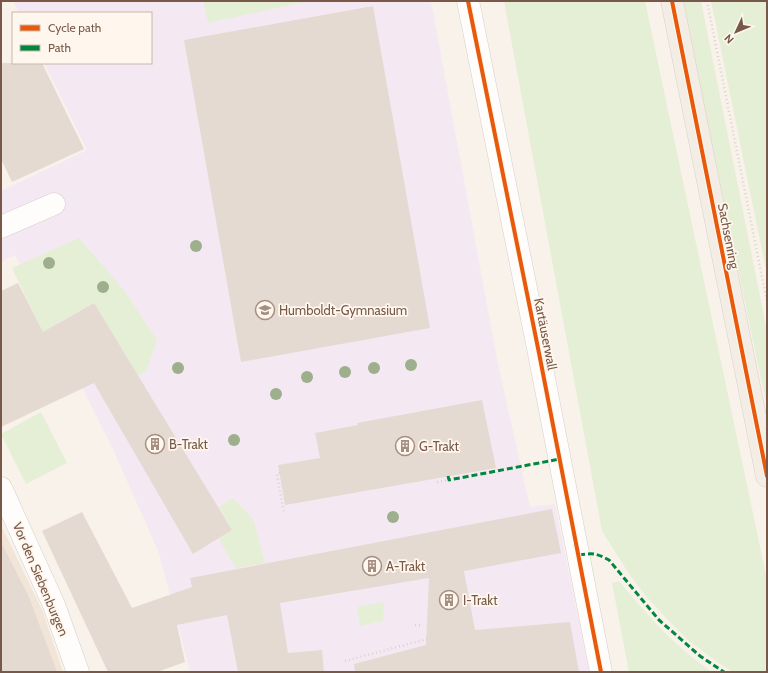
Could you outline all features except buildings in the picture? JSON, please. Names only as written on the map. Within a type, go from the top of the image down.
[{"type":"main road","name":"Sachsenring","points":[[672,1],[767,476]]},
{"type":"street","name":"Kartäuserwall","points":[[468,1],[538,346],[601,672]]},
{"type":"street","points":[[1,227],[54,204]]},
{"type":"street","name":"Vor den Siebenburgen","points":[[1,488],[54,605],[78,672]]},
{"type":"path","points":[[707,1],[767,302]]},
{"type":"path","points":[[280,474],[277,474],[284,513]]},
{"type":"path","points":[[437,482],[449,480]]},
{"type":"path","points":[[415,625],[422,625]]},
{"type":"path","points":[[345,660],[427,639]]},
{"type":"shaded area","name":"Humboldt-Gymnasium","points":[[13,1],[431,1],[497,359],[530,507],[555,504],[589,672],[190,672],[159,553],[112,447],[15,255],[1,262],[1,191],[87,150],[44,64],[152,64],[152,12],[18,12]]},
{"type":"shaded area","points":[[1,525],[43,612],[63,672],[1,672]]},
{"type":"green space","points":[[203,1],[309,1],[208,23]]},
{"type":"green space","points":[[504,1],[645,1],[767,580],[767,672],[733,672],[689,641],[645,595],[629,574],[602,531]]},
{"type":"green space","points":[[682,1],[701,1],[767,331],[767,408]]},
{"type":"green space","points":[[711,1],[767,1],[767,275]]},
{"type":"green space","points":[[79,238],[124,290],[157,340],[146,371],[138,376],[94,303],[59,322],[44,335],[12,268]]},
{"type":"green space","points":[[41,412],[67,463],[26,484],[1,434]]},
{"type":"green space","points":[[233,498],[253,519],[265,563],[236,568],[218,538],[232,530],[219,507]]},
{"type":"green space","points":[[619,581],[662,630],[686,652],[712,672],[629,672],[612,583]]},
{"type":"green space","points":[[384,602],[383,621],[360,626],[357,607]]},
{"type":"marked path","points":[[448,476],[449,480],[560,459]]},
{"type":"marked path","points":[[579,555],[594,554],[609,560],[659,620],[700,656],[724,672]]},
{"type":"cycle path","points":[[468,1],[539,353],[601,672]]},
{"type":"cycle path","points":[[672,1],[767,476]]},
{"type":"place","name":"Humboldt-Gymnasium","points":[[265,310]]},
{"type":"place","name":"B-Trakt","points":[[155,444]]},
{"type":"place","name":"G-Trakt","points":[[405,446]]},
{"type":"place","name":"A-Trakt","points":[[372,566]]},
{"type":"place","name":"I-Trakt","points":[[449,600]]}]
